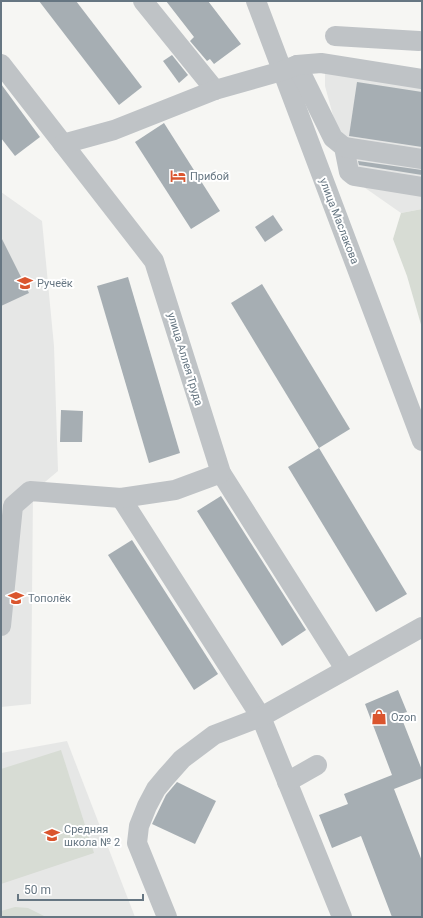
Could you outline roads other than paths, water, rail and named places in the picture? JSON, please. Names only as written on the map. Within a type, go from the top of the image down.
[{"type":"street","points":[[143,1],[215,90]]},
{"type":"street","name":"улица Маслакова","points":[[256,1],[290,68],[417,411],[422,441]]},
{"type":"street","points":[[335,36],[419,41]]},
{"type":"street","points":[[63,144],[114,130],[215,90],[290,68],[321,63],[422,78]]},
{"type":"street","name":"улица Аллея Труда","points":[[1,64],[154,261],[221,473],[345,669]]},
{"type":"street","points":[[290,68],[333,138],[344,147],[422,159]]},
{"type":"street","points":[[344,147],[349,172],[354,176],[422,187]]},
{"type":"street","points":[[1,626],[13,506],[30,491],[121,498],[175,490],[221,473]]},
{"type":"street","points":[[121,498],[261,717],[342,917]]},
{"type":"street","points":[[167,917],[137,843],[139,826],[156,789],[182,759],[214,735],[261,717],[422,627]]},
{"type":"street","points":[[287,782],[316,765]]},
{"type":"place","name":"Прибой","points":[[178,176]]},
{"type":"place","name":"Ручеёк","points":[[25,283]]},
{"type":"place","name":"Тополёк","points":[[16,598]]},
{"type":"place","name":"Ozon","points":[[379,717]]},
{"type":"place","name":"Средняя школа № 2","points":[[52,835]]}]
